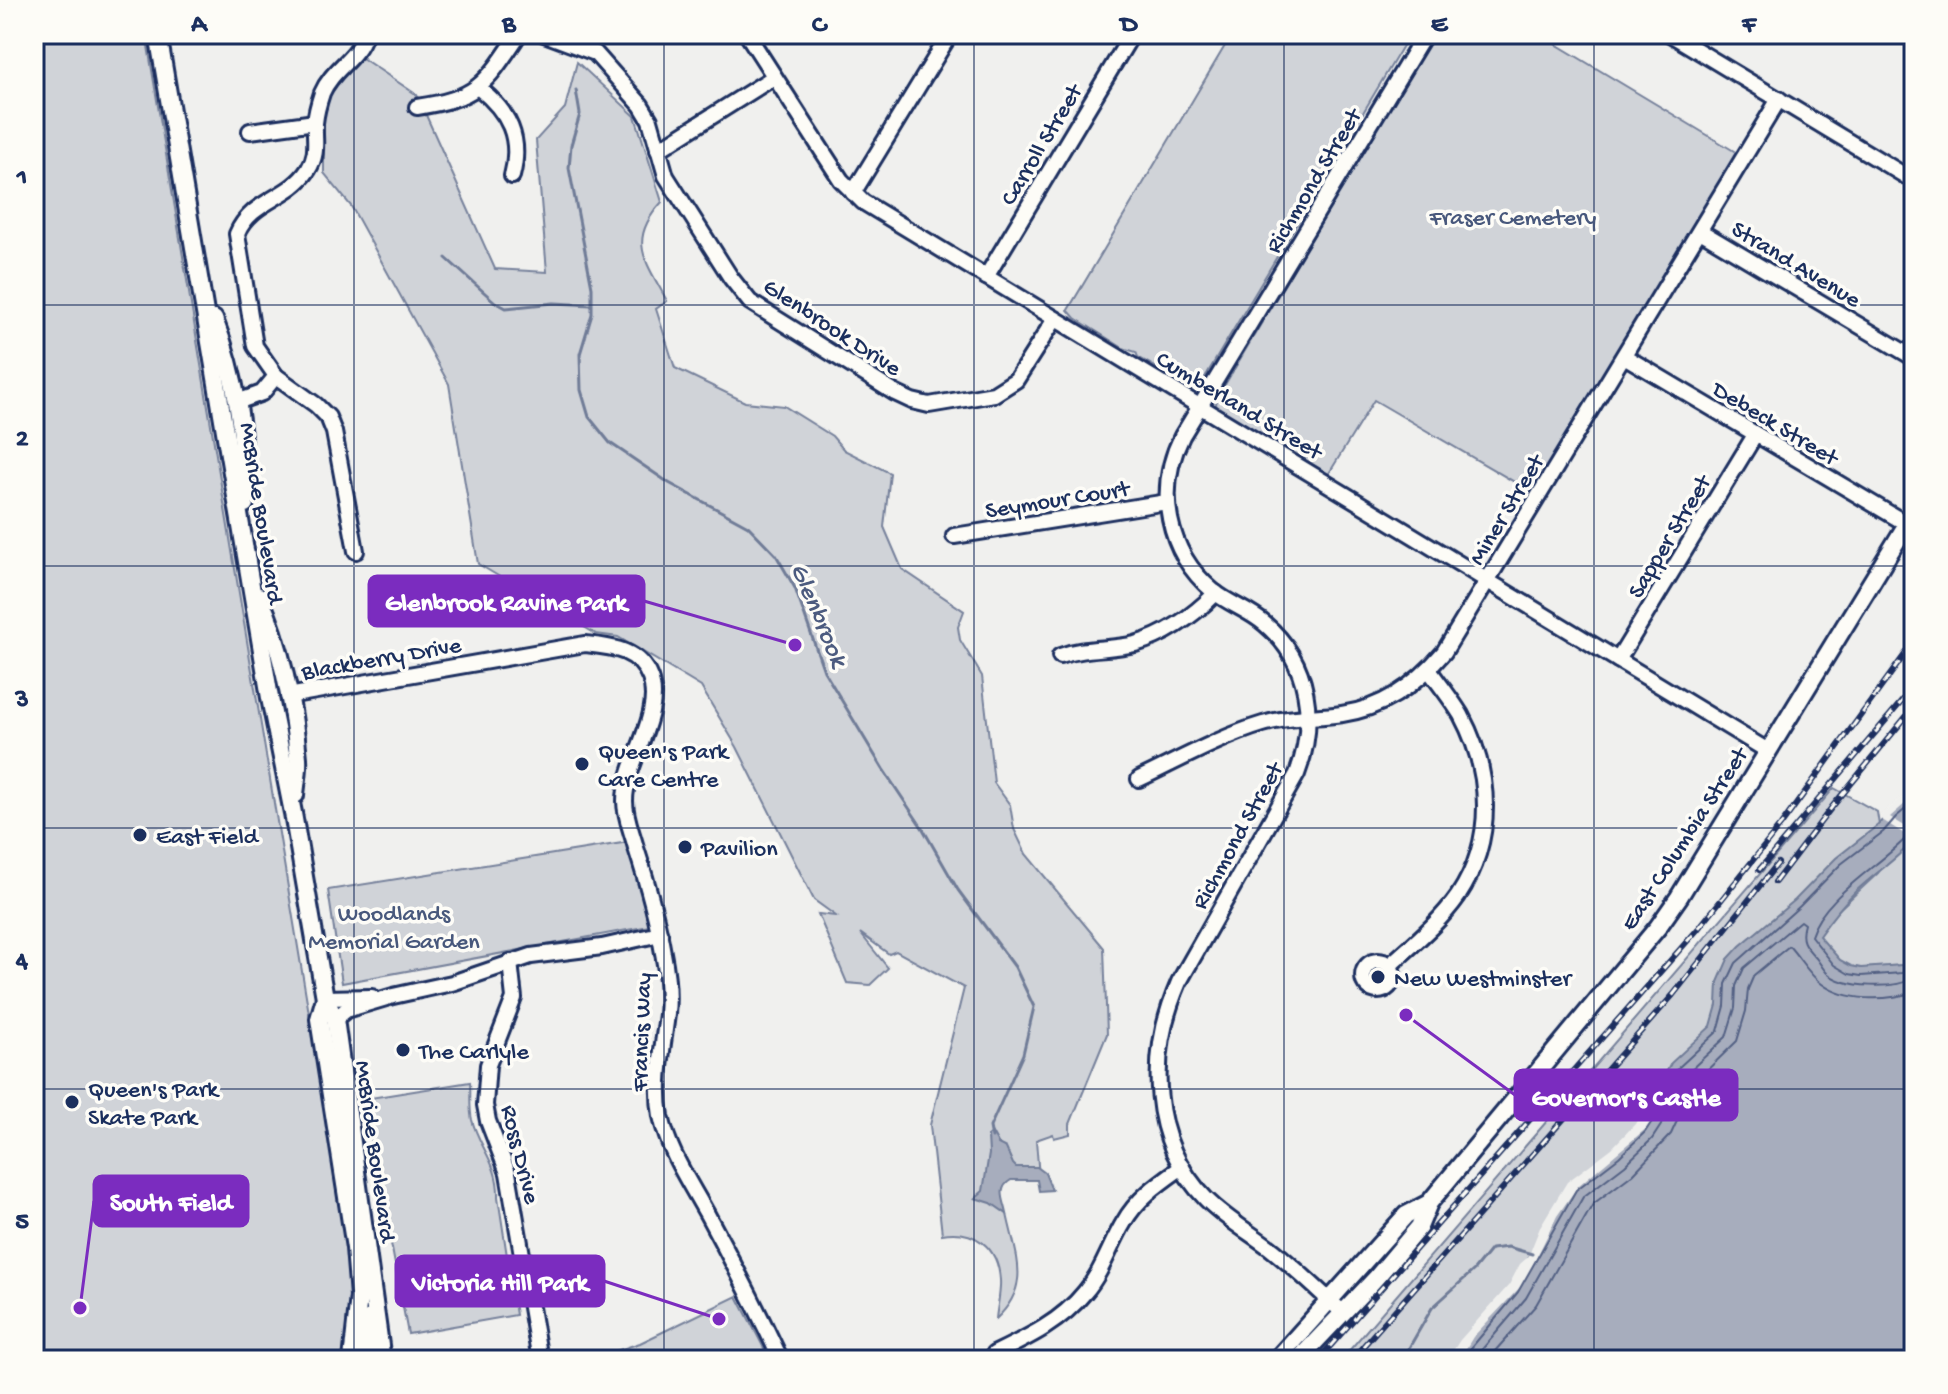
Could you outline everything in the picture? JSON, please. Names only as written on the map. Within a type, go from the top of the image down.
[{"type":"main road","name":"McBride Boulevard","points":[[158,34],[270,698],[325,998],[335,1019],[382,1360]]},
{"type":"main road","points":[[201,284],[224,345],[237,402],[245,464],[244,544]]},
{"type":"main road","name":"East Columbia Street","points":[[1276,1360],[1419,1227],[1429,1203],[1658,927],[1891,549],[1912,522]]},
{"type":"main road","points":[[249,575],[270,620],[288,696],[298,760],[293,813]]},
{"type":"main road","name":"McBride Boulevard","points":[[325,998],[319,1019],[355,1248],[359,1296],[352,1360]]},
{"type":"main road","points":[[364,1360],[371,1281]]},
{"type":"main road","name":"East Columbia Street","points":[[1298,1360],[1337,1306]]},
{"type":"street","points":[[356,551],[334,432],[328,417],[276,376],[255,346],[237,234],[256,207],[291,188],[309,168],[317,152],[315,122],[323,90],[331,77],[356,53],[365,34]]},
{"type":"street","points":[[417,107],[453,101],[479,88],[519,34]]},
{"type":"street","name":"Glenbrook Drive","points":[[544,34],[588,49],[602,59],[646,113],[666,176],[731,278],[750,302],[912,401],[944,404],[994,394],[1005,388],[1016,380],[1055,319]]},
{"type":"street","name":"Cumberland Street","points":[[747,34],[853,193],[863,202],[1768,751]]},
{"type":"street","points":[[853,193],[950,34]]},
{"type":"street","name":"Carroll Street","points":[[986,277],[1132,34]]},
{"type":"street","name":"Richmond Street","points":[[1337,1306],[1274,1251],[1225,1217],[1204,1197],[1182,1167],[1168,1136],[1158,1092],[1159,1044],[1166,1011],[1179,982],[1297,774],[1305,753],[1308,718],[1307,692],[1296,661],[1277,635],[1264,623],[1216,593],[1197,575],[1180,551],[1167,502],[1169,469],[1175,451],[1200,407],[1425,34]]},
{"type":"street","points":[[1670,34],[1914,181]]},
{"type":"street","points":[[658,150],[774,77]]},
{"type":"street","points":[[479,88],[499,107],[510,126],[517,156],[512,176]]},
{"type":"street","name":"Miner Street","points":[[1139,779],[1257,726],[1282,720],[1344,714],[1370,707],[1395,697],[1429,670],[1444,652],[1779,99]]},
{"type":"street","points":[[250,131],[315,122]]},
{"type":"street","name":"Strand Avenue","points":[[1700,231],[1914,358]]},
{"type":"street","name":"Debeck Street","points":[[1624,356],[1755,435],[1912,522]]},
{"type":"street","points":[[237,402],[250,400],[262,393],[276,376]]},
{"type":"street","name":"Sapper Street","points":[[1618,660],[1755,435]]},
{"type":"street","name":"Seymour Court","points":[[954,536],[1167,502]]},
{"type":"street","points":[[1060,656],[1075,651],[1135,644],[1168,631],[1216,593]]},
{"type":"street","name":"Blackberry Drive","points":[[288,696],[585,644],[615,647],[641,662],[650,676],[654,692],[627,786],[625,801],[629,826]]},
{"type":"street","points":[[1389,966],[1457,898],[1475,864],[1485,832],[1485,792],[1475,748],[1460,714],[1429,670]]},
{"type":"street","name":"Francis Way","points":[[629,826],[660,934],[667,974],[667,1011],[659,1072],[661,1113],[668,1146],[706,1212],[781,1360]]},
{"type":"street","points":[[335,1019],[346,1010],[452,983],[510,962],[660,934]]},
{"type":"street","name":"Ross Drive","points":[[510,962],[514,998],[488,1065],[485,1105],[508,1173],[540,1360]]},
{"type":"street","points":[[325,998],[393,996]]},
{"type":"street","points":[[994,1354],[1060,1318],[1092,1283],[1107,1260],[1125,1220],[1141,1199],[1182,1167]]},
{"type":"green space","points":[[34,34],[146,34],[349,1254],[353,1308],[345,1360],[34,1360]]},
{"type":"green space","points":[[1232,34],[1410,34],[1201,384],[1192,388],[1075,318],[1068,310]]},
{"type":"green space","name":"Fraser Cemetery","points":[[1433,34],[1539,34],[1739,154],[1535,494],[1374,400],[1328,475],[1219,410],[1216,405],[1217,398]]},
{"type":"green space","points":[[359,56],[417,95],[495,269],[547,272],[536,140],[565,108],[577,62],[635,116],[662,202],[645,228],[643,251],[667,301],[656,309],[675,368],[745,402],[784,406],[832,436],[844,450],[890,473],[884,527],[902,569],[964,611],[958,627],[960,640],[982,676],[994,783],[1010,805],[1014,829],[1026,854],[1104,948],[1107,1034],[1070,1124],[1070,1134],[1054,1138],[1053,1134],[1036,1140],[1039,1177],[994,1182],[1001,1208],[1007,1214],[1018,1270],[1014,1294],[996,1319],[1000,1280],[995,1258],[974,1237],[942,1234],[930,1125],[964,988],[896,951],[889,954],[860,933],[888,968],[870,985],[847,983],[818,914],[836,916],[814,900],[737,747],[701,687],[618,637],[596,634],[478,564],[449,384],[351,206],[324,173],[324,113],[330,89]]},
{"type":"green space","points":[[1834,788],[1877,812],[1879,825],[1897,813],[1451,1360],[1341,1360]]},
{"type":"green space","points":[[1914,822],[1914,955],[1902,965],[1780,987],[1834,914],[1878,873]]},
{"type":"green space","name":"Woodlands Memorial Garden","points":[[629,842],[649,926],[342,983],[328,890]]},
{"type":"green space","points":[[470,1082],[472,1120],[497,1185],[516,1315],[408,1334],[364,1099]]},
{"type":"green space","points":[[737,1296],[770,1360],[589,1360],[640,1343]]},
{"type":"water","points":[[1914,792],[1914,840],[1856,891],[1819,936],[1840,960],[1861,968],[1902,965],[1914,955],[1914,1360],[1451,1360],[1512,1288],[1559,1200],[1638,1127],[1671,1063],[1711,1026],[1717,1005],[1718,982],[1728,959],[1795,900],[1836,858]]},
{"type":"water","points":[[992,1133],[998,1144],[1006,1148],[1016,1167],[1037,1167],[1045,1173],[1052,1190],[1039,1191],[1037,1180],[1011,1180],[1003,1191],[1007,1214],[991,1203],[975,1198],[983,1191],[989,1154],[988,1136]]},
{"type":"pier","points":[[1914,788],[1914,796],[1890,817],[1914,832],[1914,840],[1879,818]]},
{"type":"pier","points":[[1661,1081],[1655,1101],[1657,1111],[1648,1127],[1578,1186],[1557,1216],[1524,1283],[1473,1337],[1459,1360],[1447,1360],[1528,1257],[1541,1225],[1567,1182],[1612,1148],[1635,1124]]},
{"type":"waterway","name":"Glenbrook","points":[[576,90],[580,114],[571,145],[569,168],[592,287],[592,314],[580,354],[581,390],[589,417],[610,443],[669,483],[748,526],[776,555],[795,588],[824,671],[958,890],[1015,967],[1034,1007],[1023,1054],[990,1127],[992,1138]]},
{"type":"waterway","points":[[446,258],[495,302],[506,308],[554,303],[591,305]]},
{"type":"waterway","points":[[1402,1360],[1432,1308],[1474,1270],[1491,1249],[1508,1247],[1532,1254]]},
{"type":"railway","points":[[1318,1360],[1698,929],[1781,825],[1914,642]]},
{"type":"railway","points":[[1759,870],[1914,687]]},
{"type":"railway","points":[[1775,882],[1914,707]]},
{"type":"railway","points":[[1351,1360],[1673,995],[1778,863]]},
{"type":"place","name":"Glenbrook Ravine Park","points":[[795,645]]},
{"type":"place","name":"Queen's Park Care Centre","points":[[582,764]]},
{"type":"place","name":"East Field","points":[[140,835]]},
{"type":"place","name":"Pavilion","points":[[685,847]]},
{"type":"place","name":"New Westminster","points":[[1378,977]]},
{"type":"place","name":"Governor's Castle","points":[[1406,1015]]},
{"type":"place","name":"The Carlyle","points":[[403,1050]]},
{"type":"place","name":"Queen's Park Skate Park","points":[[72,1102]]},
{"type":"place","name":"South Field","points":[[80,1308]]},
{"type":"place","name":"Victoria Hill Park","points":[[719,1319]]}]
